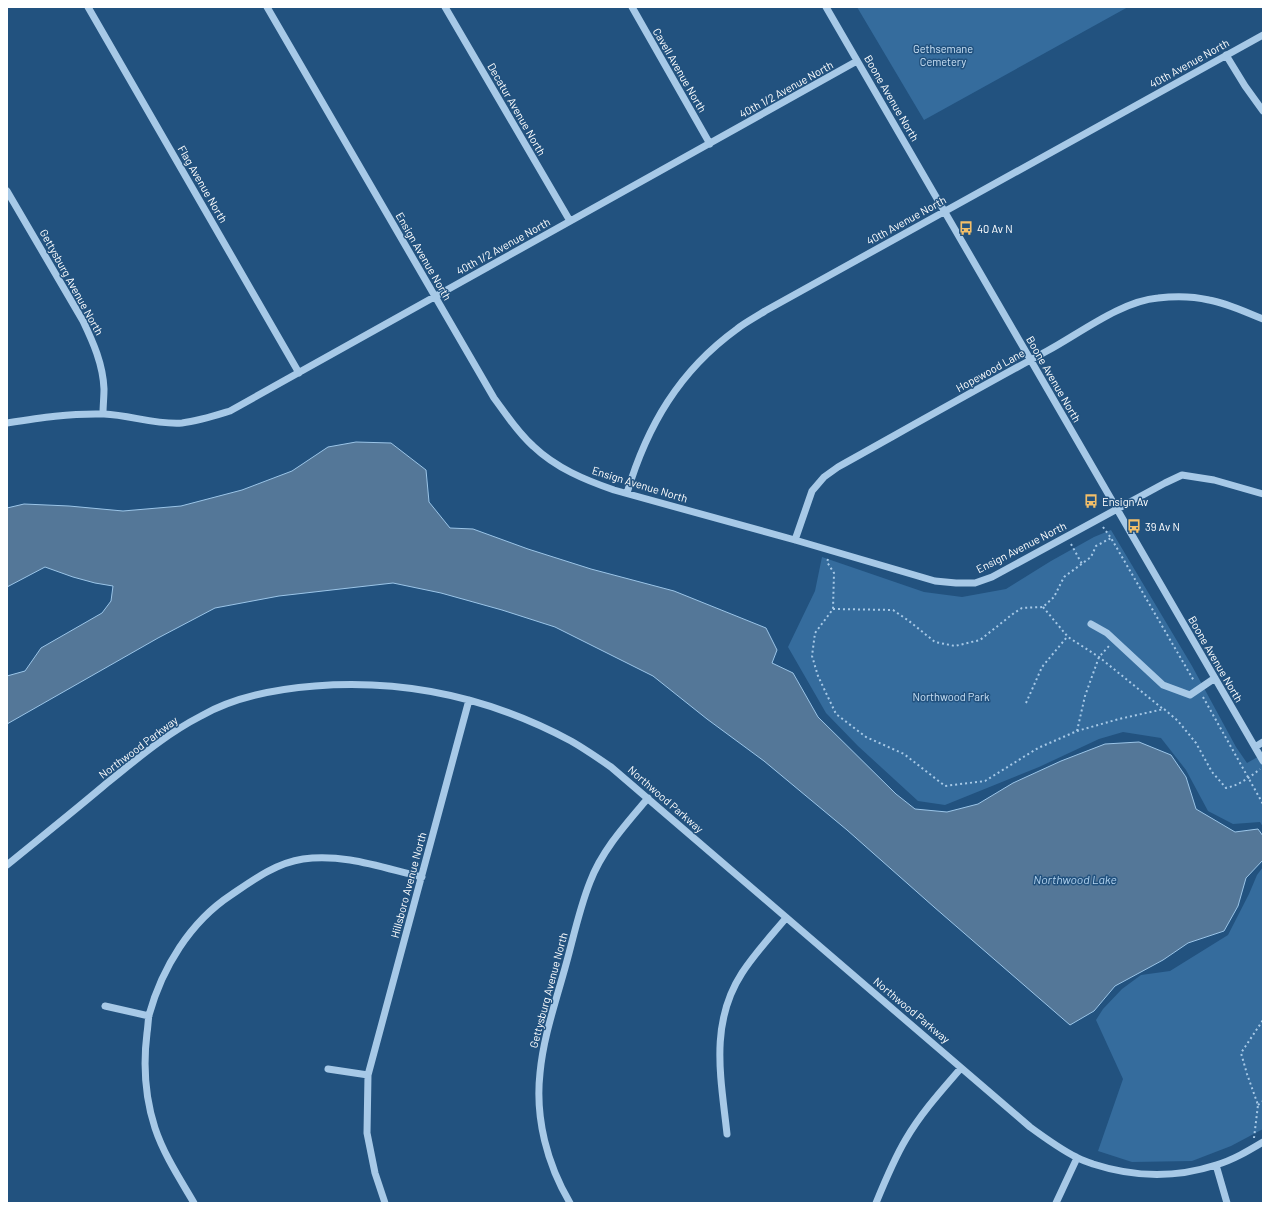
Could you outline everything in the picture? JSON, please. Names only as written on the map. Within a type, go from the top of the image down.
[{"type":"street","name":"Flag Avenue North","points":[[88,7],[299,373]]},
{"type":"street","name":"Ensign Avenue North","points":[[267,7],[494,398],[512,423],[533,446],[558,465],[585,480],[614,490],[795,540],[935,581],[956,583],[975,583],[992,577],[1097,519],[1182,475],[1214,480],[1263,494]]},
{"type":"street","name":"Decatur Avenue North","points":[[445,7],[570,222]]},
{"type":"street","name":"Cavell Avenue North","points":[[632,7],[710,144]]},
{"type":"street","name":"Boone Avenue North","points":[[826,7],[1263,761]]},
{"type":"street","name":"40th Avenue North","points":[[627,493],[645,442],[662,409],[682,381],[708,353],[737,329],[765,311],[1263,35]]},
{"type":"street","points":[[1226,55],[1245,86],[1263,111]]},
{"type":"street","name":"40th 1/2 Avenue North","points":[[7,423],[78,414],[103,414],[182,423],[206,419],[230,412],[435,296],[858,61]]},
{"type":"street","name":"Gettysburg Avenue North","points":[[7,191],[83,321],[93,342],[100,364],[103,382],[103,414]]},
{"type":"street","name":"Hopewood Lane","points":[[795,540],[812,491],[824,476],[838,466],[1132,304],[1156,298],[1183,296],[1209,300],[1263,319]]},
{"type":"street","points":[[1091,624],[1107,633],[1163,685],[1190,694],[1215,678]]},
{"type":"street","name":"Northwood Parkway","points":[[7,865],[173,731],[202,715],[233,701],[264,692],[297,687],[344,684],[391,685],[439,692],[484,704],[529,721],[572,742],[611,767],[1030,1127],[1077,1158],[1108,1169],[1137,1174],[1167,1174],[1197,1170],[1216,1165],[1252,1149],[1263,1142]]},
{"type":"street","name":"Hillsboro Avenue North","points":[[385,1203],[375,1173],[367,1133],[368,1075],[469,700]]},
{"type":"street","points":[[1255,747],[1263,742]]},
{"type":"street","name":"Gettysburg Avenue North","points":[[570,1203],[551,1164],[543,1134],[538,1103],[540,1073],[545,1043],[590,881],[615,836],[648,798]]},
{"type":"street","points":[[194,1203],[165,1151],[156,1128],[149,1104],[145,1072],[146,1041],[149,1016],[162,979],[178,950],[197,924],[220,902],[265,872],[302,859],[319,857],[343,858],[422,877]]},
{"type":"street","points":[[727,1134],[720,1069],[719,1044],[723,1020],[730,996],[741,974],[755,954],[786,918]]},
{"type":"street","points":[[106,1006],[149,1016]]},
{"type":"street","points":[[876,1203],[906,1138],[937,1096],[962,1068]]},
{"type":"street","points":[[328,1069],[368,1075]]},
{"type":"street","points":[[1056,1203],[1077,1158]]},
{"type":"street","points":[[1216,1165],[1227,1203]]},
{"type":"path","points":[[1097,519],[1111,538],[1263,804]]},
{"type":"path","points":[[1067,536],[1082,564]]},
{"type":"path","points":[[833,609],[893,610],[935,642],[955,646],[980,640],[1022,608],[1043,607],[1054,597],[1064,577],[1091,557],[1096,546],[1111,538]]},
{"type":"path","points":[[831,551],[827,562],[834,573],[833,609],[815,633],[812,656],[818,676],[836,714],[866,737],[904,754],[945,786],[985,780],[1038,748],[1077,731],[1119,719],[1164,709]]},
{"type":"path","points":[[1043,607],[1068,637],[1099,657],[1178,721],[1196,743],[1212,772],[1226,788],[1236,786],[1263,767]]},
{"type":"path","points":[[1026,703],[1042,667],[1068,637]]},
{"type":"path","points":[[1077,731],[1085,696],[1099,657],[1114,640]]},
{"type":"path","points":[[1252,1149],[1258,1105],[1241,1052],[1263,1020]]},
{"type":"path","points":[[1258,1105],[1263,1101]]},
{"type":"green space","name":"Gethsemane Cemetery","points":[[857,7],[1128,7],[924,120]]},
{"type":"green space","name":"Northwood Park","points":[[1111,530],[1192,666],[1236,747],[1247,763],[1263,754],[1263,827],[1260,822],[1233,824],[1208,811],[1186,770],[1161,738],[1123,732],[1099,739],[1039,767],[945,805],[918,801],[858,746],[826,713],[788,647],[815,591],[822,557],[924,592],[962,597],[1006,589],[1051,561],[1094,537]]},
{"type":"green space","points":[[1263,867],[1263,1129],[1231,1146],[1192,1161],[1132,1162],[1098,1151],[1123,1079],[1096,1020],[1103,1009],[1122,989],[1141,975],[1170,971],[1228,935],[1257,875]]},
{"type":"water","name":"Northwood Lake","points":[[356,442],[391,443],[426,470],[429,502],[450,528],[473,529],[528,549],[591,569],[674,591],[766,628],[777,650],[772,663],[793,673],[818,717],[896,794],[915,809],[947,812],[978,804],[1013,783],[1061,761],[1105,744],[1139,742],[1171,755],[1186,777],[1196,809],[1235,832],[1258,829],[1263,836],[1263,860],[1246,878],[1238,906],[1224,931],[1188,943],[1163,960],[1115,986],[1094,1011],[1070,1025],[847,830],[764,761],[707,719],[653,676],[555,627],[502,610],[441,593],[393,583],[279,596],[215,608],[158,638],[7,724],[7,676],[25,671],[41,648],[102,613],[111,601],[113,586],[73,577],[45,567],[7,587],[7,508],[24,504],[123,511],[181,506],[242,490],[292,471],[328,447]]},
{"type":"place","name":"40 Av N","points":[[966,228]]},
{"type":"place","name":"Ensign Av","points":[[1091,501]]},
{"type":"place","name":"39 Av N","points":[[1134,526]]}]
